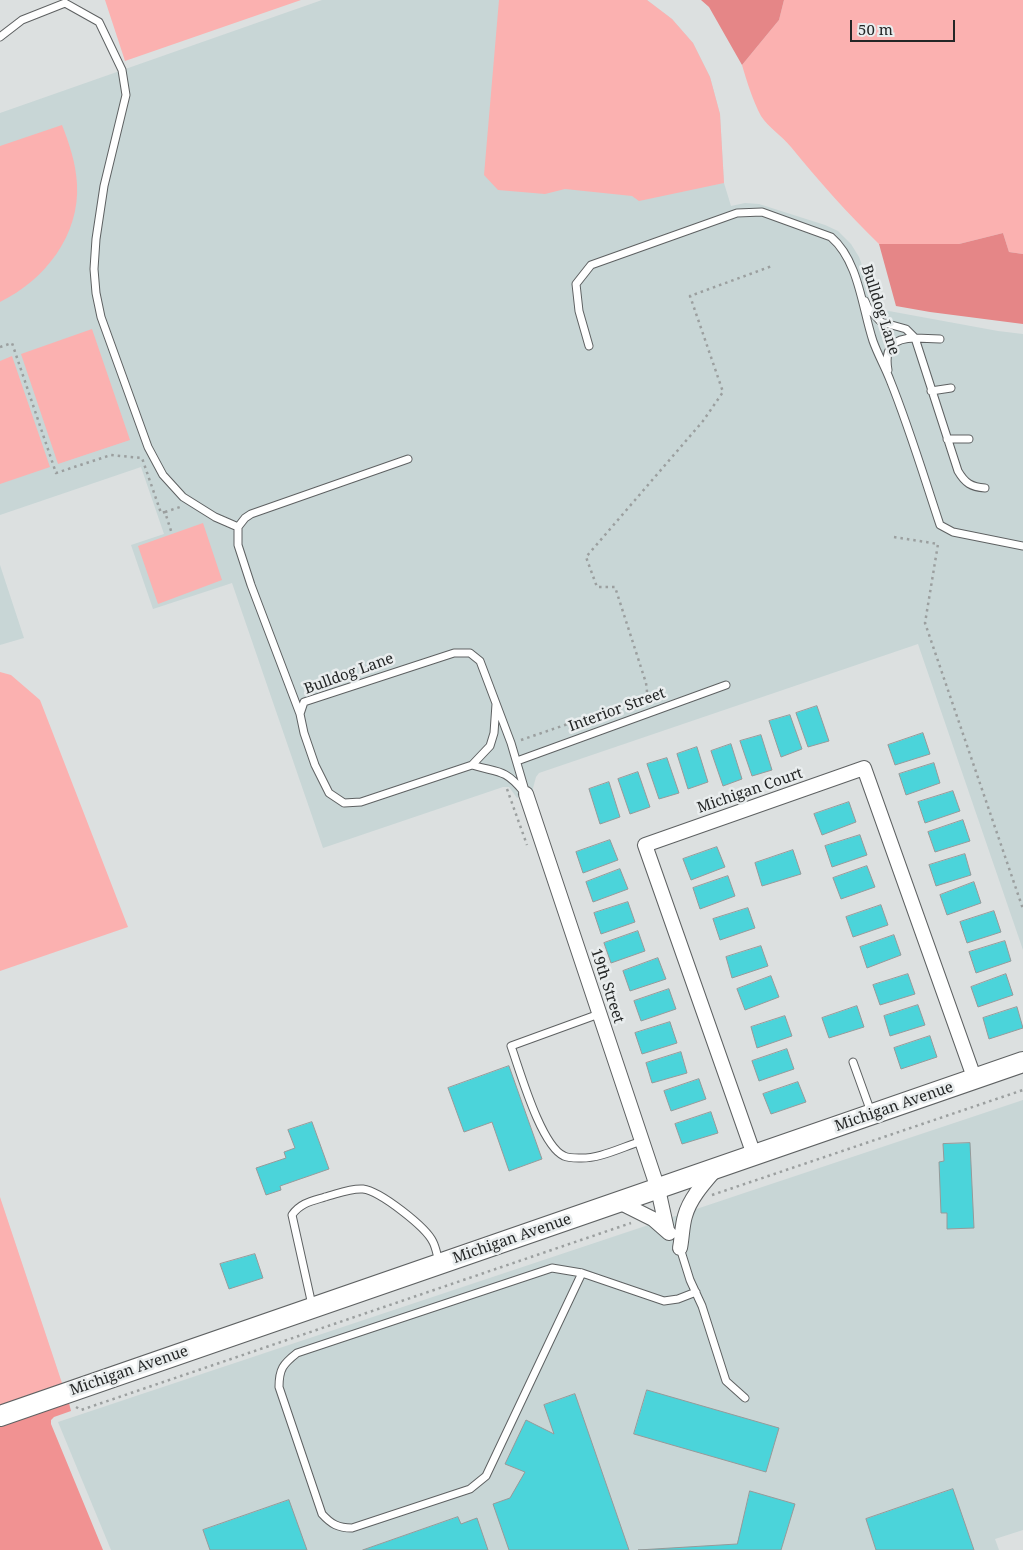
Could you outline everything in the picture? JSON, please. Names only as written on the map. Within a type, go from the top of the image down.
[{"type":"street","name":"Michigan Court","points":[[754,1154],[645,845],[864,768],[975,1080]]},
{"type":"street","name":"19th Street","points":[[526,794],[658,1189],[667,1230]]},
{"type":"street","name":"Michigan Avenue","points":[[0,1416],[1023,1062]]},
{"type":"street","points":[[680,1248],[685,1215],[691,1202],[718,1167]]},
{"type":"street","points":[[619,1202],[648,1217],[667,1230],[680,1248]]},
{"type":"lane","points":[[0,37],[22,20],[65,3],[99,22],[122,70],[126,95],[104,186],[96,239],[94,269],[101,317],[148,447],[163,475],[184,497],[215,517],[238,527]]},
{"type":"lane","name":"Bulldog Lane","points":[[588,346],[579,311],[576,284],[591,265],[737,213],[762,212],[831,237],[846,254],[862,296],[863,310],[874,344],[890,378],[940,525],[953,532],[1023,544]]},
{"type":"lane","points":[[862,296],[868,308],[882,322],[906,329],[915,338],[958,471],[964,480],[975,487],[985,488]]},
{"type":"lane","points":[[890,378],[887,364],[890,348],[893,343],[899,340],[915,338],[940,339]]},
{"type":"lane","points":[[931,391],[951,388]]},
{"type":"lane","points":[[947,439],[970,439]]},
{"type":"lane","points":[[300,714],[251,585],[238,545],[238,527],[251,514],[408,459]]},
{"type":"lane","name":"Bulldog Lane","points":[[496,704],[494,733],[490,746],[472,765],[361,802],[344,803],[329,793],[315,764],[300,714],[304,702],[454,653],[470,653],[480,662],[511,742],[526,794]]},
{"type":"lane","name":"Interior Street","points":[[517,761],[726,685]]},
{"type":"lane","name":"Bulldog Lane","points":[[472,765],[495,769],[504,773],[517,783],[526,794]]},
{"type":"lane","points":[[599,1014],[511,1046],[541,1130],[563,1156],[588,1157],[642,1141]]},
{"type":"lane","points":[[853,1062],[872,1114]]},
{"type":"lane","points":[[313,1308],[292,1215],[297,1208],[305,1203],[350,1190],[364,1189],[402,1211],[422,1228],[433,1242],[440,1264]]},
{"type":"lane","points":[[680,1248],[702,1306],[726,1381],[745,1398]]},
{"type":"lane","points":[[582,1274],[486,1476],[470,1489],[352,1528],[341,1528],[331,1524],[322,1514],[280,1387],[279,1374],[286,1362],[297,1353],[552,1268],[582,1274],[664,1301],[678,1299],[696,1292]]},
{"type":"path","points":[[511,742],[644,698],[647,691],[646,683],[615,587],[598,587],[586,557],[703,421],[723,392],[690,296],[772,266]]},
{"type":"path","points":[[0,347],[12,343],[56,473],[111,455],[142,458],[161,513],[165,512],[172,534]]},
{"type":"path","points":[[894,537],[938,544],[925,623],[1023,910]]},
{"type":"path","points":[[504,773],[509,796],[528,847]]},
{"type":"path","points":[[691,1202],[1023,1090]]},
{"type":"path","points":[[74,1406],[81,1410],[648,1217]]},
{"type":"shaded area","points":[[105,0],[301,0],[125,61]]},
{"type":"shaded area","points":[[322,0],[647,0],[672,19],[693,43],[710,77],[720,114],[724,183],[731,206],[745,203],[759,204],[838,231],[851,244],[859,257],[878,309],[1023,334],[1023,950],[918,644],[539,773],[532,792],[517,798],[509,787],[503,787],[323,848],[232,583],[153,609],[131,545],[164,534],[141,467],[0,515],[0,113]]},
{"type":"shaded area","points":[[499,0],[647,0],[672,19],[693,43],[710,77],[720,114],[724,183],[639,201],[632,196],[565,189],[545,194],[498,190],[484,175]]},
{"type":"shaded area","points":[[701,0],[784,0],[779,20],[742,65],[709,7]]},
{"type":"shaded area","points":[[784,0],[1023,0],[1023,254],[1009,252],[1003,233],[959,244],[879,244],[844,209],[761,116],[742,65],[779,20]]},
{"type":"shaded area","points":[[62,125],[72,153],[77,184],[73,221],[66,238],[45,268],[16,293],[0,302],[0,146]]},
{"type":"shaded area","points":[[1003,233],[1009,252],[1023,254],[1023,324],[896,306],[879,244],[959,244]]},
{"type":"shaded area","points":[[92,329],[130,440],[58,464],[21,354]]},
{"type":"shaded area","points":[[12,356],[50,467],[0,484],[0,361]]},
{"type":"shaded area","points":[[203,523],[222,580],[158,604],[138,546]]},
{"type":"shaded area","points":[[0,565],[24,638],[0,645]]},
{"type":"shaded area","points":[[0,672],[11,675],[40,700],[128,927],[0,971]]},
{"type":"shaded area","points":[[1023,1100],[1023,1530],[995,1539],[999,1550],[111,1550],[58,1422]]},
{"type":"shaded area","points":[[0,1197],[63,1386],[0,1408]]},
{"type":"shaded area","points":[[69,1403],[71,1411],[54,1417],[51,1420],[51,1424],[103,1550],[0,1550],[0,1426]]},
{"type":"building","points":[[817,706],[829,741],[808,747],[796,713]]},
{"type":"building","points":[[790,715],[802,749],[781,757],[769,721]]},
{"type":"building","points":[[923,733],[930,754],[895,765],[888,745]]},
{"type":"building","points":[[761,735],[772,770],[752,776],[740,741]]},
{"type":"building","points":[[731,744],[742,779],[723,786],[711,751]]},
{"type":"building","points":[[697,747],[708,782],[688,789],[677,754]]},
{"type":"building","points":[[667,758],[679,793],[659,799],[647,764]]},
{"type":"building","points":[[934,763],[940,783],[906,795],[899,774]]},
{"type":"building","points":[[638,772],[650,807],[630,814],[618,779]]},
{"type":"building","points":[[609,782],[620,817],[600,824],[589,789]]},
{"type":"building","points":[[953,791],[960,811],[925,823],[918,802]]},
{"type":"building","points":[[849,802],[856,822],[822,835],[814,814]]},
{"type":"building","points":[[963,820],[970,841],[935,852],[928,832]]},
{"type":"building","points":[[860,835],[867,855],[832,867],[825,846]]},
{"type":"building","points":[[610,840],[618,860],[583,873],[576,852]]},
{"type":"building","points":[[717,847],[725,867],[691,880],[683,859]]},
{"type":"building","points":[[793,850],[801,874],[762,886],[755,863]]},
{"type":"building","points":[[965,854],[971,875],[936,886],[929,865]]},
{"type":"building","points":[[867,866],[875,887],[841,899],[833,878]]},
{"type":"building","points":[[620,869],[628,889],[593,902],[586,882]]},
{"type":"building","points":[[728,876],[735,896],[700,909],[693,888]]},
{"type":"building","points":[[974,882],[981,903],[947,915],[940,895]]},
{"type":"building","points":[[628,902],[635,922],[601,934],[594,913]]},
{"type":"building","points":[[881,905],[888,925],[853,937],[846,917]]},
{"type":"building","points":[[748,908],[755,928],[720,940],[713,919]]},
{"type":"building","points":[[994,911],[1001,932],[967,943],[960,922]]},
{"type":"building","points":[[638,931],[645,951],[611,963],[604,943]]},
{"type":"building","points":[[894,935],[901,955],[867,968],[860,947]]},
{"type":"building","points":[[1005,941],[1011,961],[976,973],[969,952]]},
{"type":"building","points":[[761,946],[768,966],[732,978],[726,957]]},
{"type":"building","points":[[658,958],[666,979],[630,991],[623,971]]},
{"type":"building","points":[[908,974],[915,994],[880,1005],[873,985]]},
{"type":"building","points":[[1006,974],[1013,995],[978,1007],[971,987]]},
{"type":"building","points":[[771,976],[779,997],[745,1010],[737,989]]},
{"type":"building","points":[[669,989],[676,1009],[641,1021],[634,1001]]},
{"type":"building","points":[[918,1005],[925,1025],[890,1036],[884,1016]]},
{"type":"building","points":[[857,1006],[864,1027],[829,1038],[822,1018]]},
{"type":"building","points":[[1017,1007],[1023,1028],[989,1039],[983,1018]]},
{"type":"building","points":[[785,1016],[792,1036],[757,1048],[751,1027]]},
{"type":"building","points":[[670,1022],[677,1043],[642,1054],[635,1033]]},
{"type":"building","points":[[930,1036],[937,1057],[901,1069],[894,1048]]},
{"type":"building","points":[[787,1049],[794,1069],[759,1081],[752,1061]]},
{"type":"building","points":[[681,1052],[687,1073],[652,1083],[646,1063]]},
{"type":"building","points":[[509,1066],[542,1159],[509,1171],[492,1122],[464,1132],[448,1088]]},
{"type":"building","points":[[699,1079],[706,1099],[671,1111],[664,1091]]},
{"type":"building","points":[[798,1082],[806,1102],[771,1114],[763,1094]]},
{"type":"building","points":[[711,1112],[718,1133],[682,1144],[675,1124]]},
{"type":"building","points":[[312,1122],[329,1169],[280,1186],[281,1190],[266,1195],[256,1168],[286,1158],[284,1152],[295,1148],[288,1130]]},
{"type":"building","points":[[970,1143],[974,1228],[947,1229],[947,1213],[941,1213],[939,1162],[944,1161],[943,1144]]},
{"type":"building","points":[[255,1254],[263,1278],[229,1289],[220,1264]]},
{"type":"building","points":[[647,1390],[779,1428],[766,1472],[634,1434]]},
{"type":"building","points":[[575,1394],[629,1550],[509,1550],[493,1504],[510,1498],[525,1472],[505,1464],[526,1420],[554,1434],[544,1405]]},
{"type":"building","points":[[953,1489],[974,1550],[876,1550],[866,1519]]},
{"type":"building","points":[[750,1491],[795,1504],[781,1550],[638,1550],[737,1544]]},
{"type":"building","points":[[289,1500],[307,1550],[210,1550],[203,1530]]},
{"type":"building","points":[[458,1517],[461,1524],[477,1518],[488,1550],[363,1550]]}]
